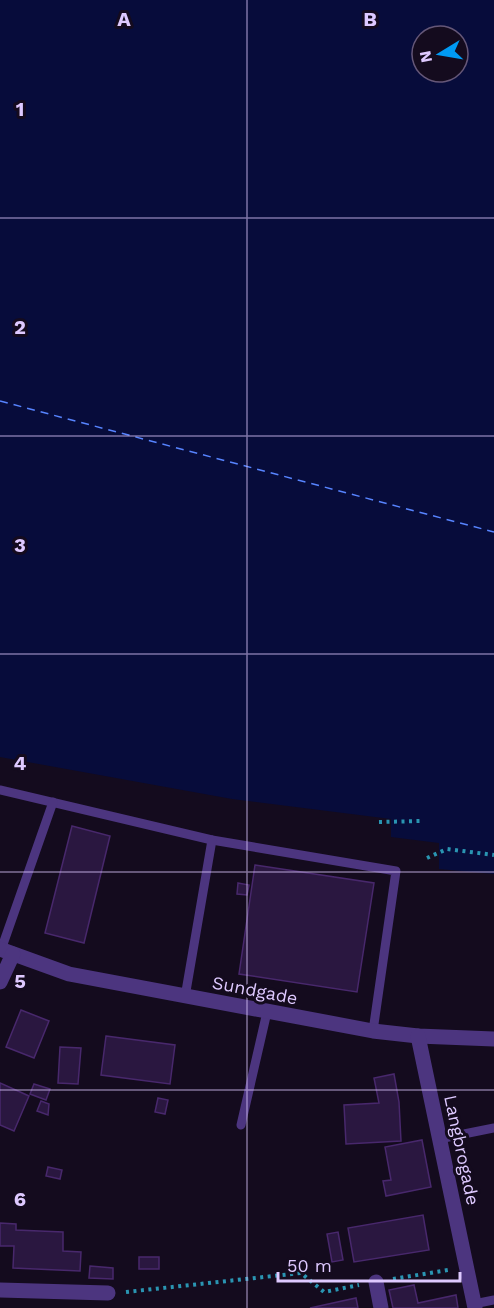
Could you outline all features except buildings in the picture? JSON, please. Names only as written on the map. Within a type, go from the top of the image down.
[{"type":"street","points":[[0,982],[5,951]]},
{"type":"street","name":"Sundgade","points":[[5,951],[69,974],[267,1012],[374,1031],[418,1036],[494,1039]]},
{"type":"street","name":"Langbrogade","points":[[418,1036],[475,1306]]},
{"type":"street","points":[[376,1282],[381,1308]]},
{"type":"street","points":[[0,1290],[108,1293]]},
{"type":"lane","points":[[0,789],[212,840],[396,871],[374,1031]]},
{"type":"lane","points":[[5,951],[53,802]]},
{"type":"lane","points":[[185,997],[212,840]]},
{"type":"lane","points":[[241,1125],[267,1012]]},
{"type":"lane","points":[[439,1139],[494,1128]]},
{"type":"lane","points":[[475,1306],[494,1300]]},
{"type":"path","points":[[379,822],[421,821]]},
{"type":"path","points":[[427,858],[447,849],[494,855]]},
{"type":"path","points":[[108,1293],[301,1274],[324,1292],[466,1267]]},
{"type":"shaded area","points":[[0,0],[494,0],[494,874],[439,869],[439,843],[391,837],[391,819],[232,799],[0,757]]},
{"type":"ferry route","points":[[0,401],[494,532]]}]
